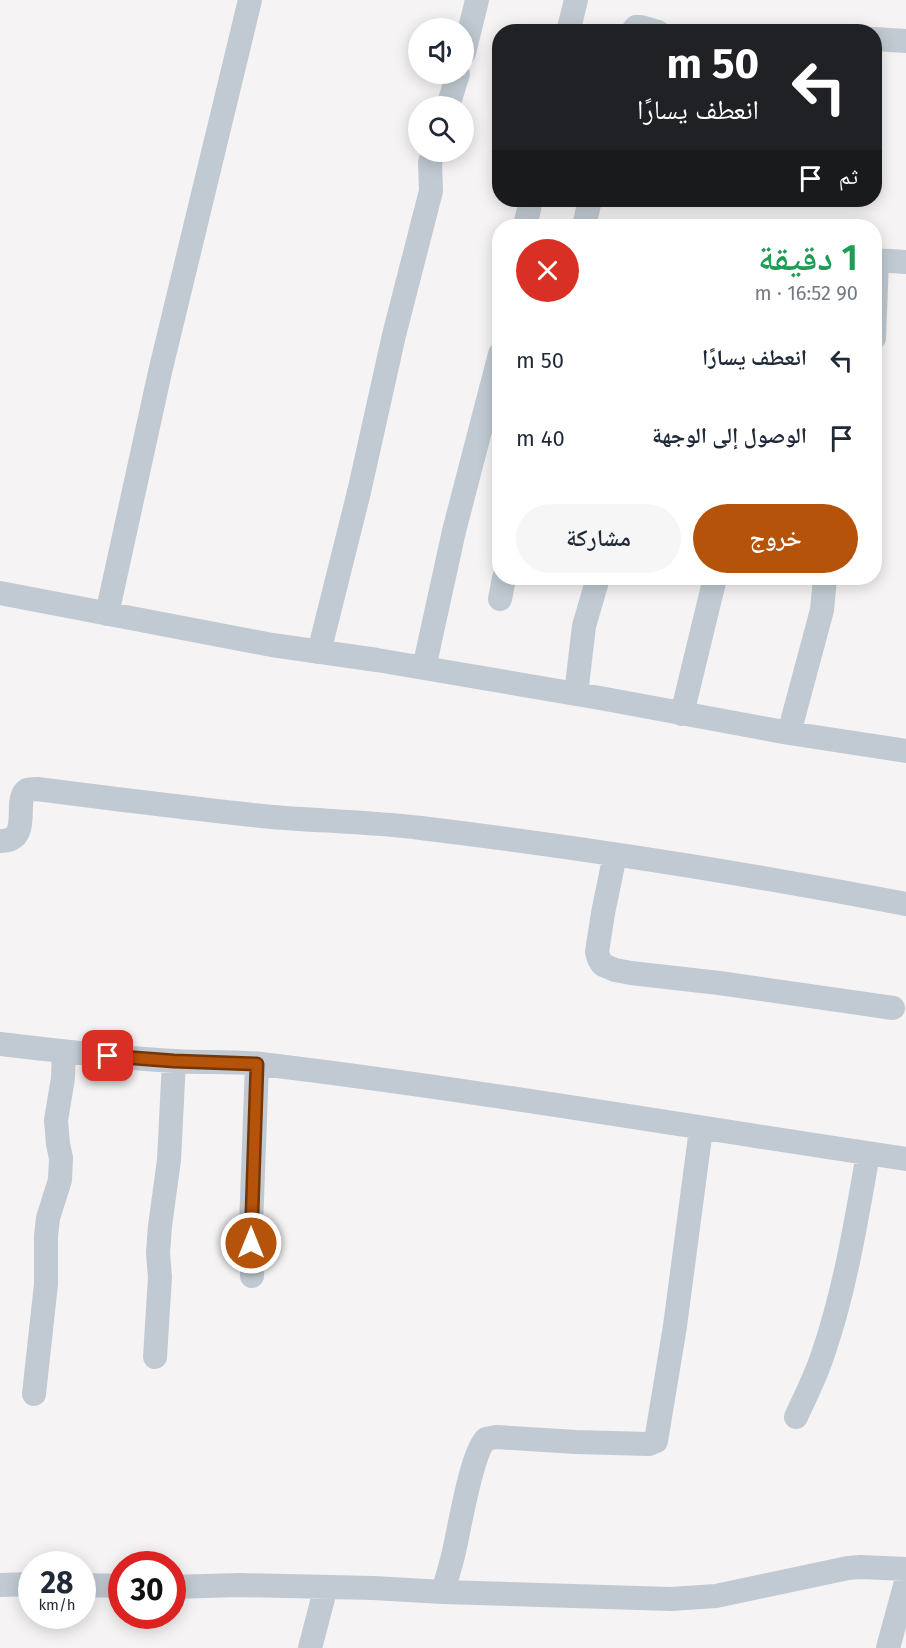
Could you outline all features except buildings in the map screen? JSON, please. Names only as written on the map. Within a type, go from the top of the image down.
[{"type":"street","points":[[107,614],[160,372],[250,0]]},
{"type":"street","points":[[473,18],[477,0]]},
{"type":"street","points":[[570,24],[576,0]]},
{"type":"street","points":[[882,40],[906,41]]},
{"type":"street","points":[[319,652],[431,191],[430,162]]},
{"type":"street","points":[[882,260],[906,262]]},
{"type":"street","points":[[424,668],[454,531],[492,385]]},
{"type":"street","points":[[576,694],[584,626],[596,585]]},
{"type":"street","points":[[682,714],[712,585]]},
{"type":"street","points":[[789,733],[822,610],[824,585]]},
{"type":"street","points":[[0,593],[319,652],[906,751]]},
{"type":"street","points":[[0,841],[11,839],[16,835],[19,828],[22,798],[29,789],[37,789],[275,817],[420,828],[776,880],[906,904]]},
{"type":"street","points":[[615,855],[597,952],[603,965],[632,973],[893,1008]]},
{"type":"street","points":[[0,1044],[174,1061],[257,1064],[492,1094],[701,1129],[906,1159]]},
{"type":"street","points":[[34,1394],[46,1284],[48,1218],[60,1180],[61,1158],[56,1120],[63,1078],[64,1052]]},
{"type":"street","points":[[155,1357],[160,1277],[158,1253],[169,1160],[174,1061]]},
{"type":"street","points":[[252,1276],[251,1226],[257,1064]]},
{"type":"street","points":[[442,1592],[479,1448],[486,1439],[496,1437],[649,1444],[656,1441],[675,1326],[701,1129]]},
{"type":"street","points":[[796,1417],[822,1360],[836,1312],[849,1261],[868,1154]]},
{"type":"street","points":[[186,1587],[326,1587],[694,1599],[848,1568],[906,1569]]},
{"type":"street","points":[[888,1648],[906,1582]]},
{"type":"street","points":[[0,1585],[18,1584]]},
{"type":"street","points":[[310,1648],[326,1587]]},
{"type":"route","points":[[108,1056],[257,1064],[251,1243]]}]
